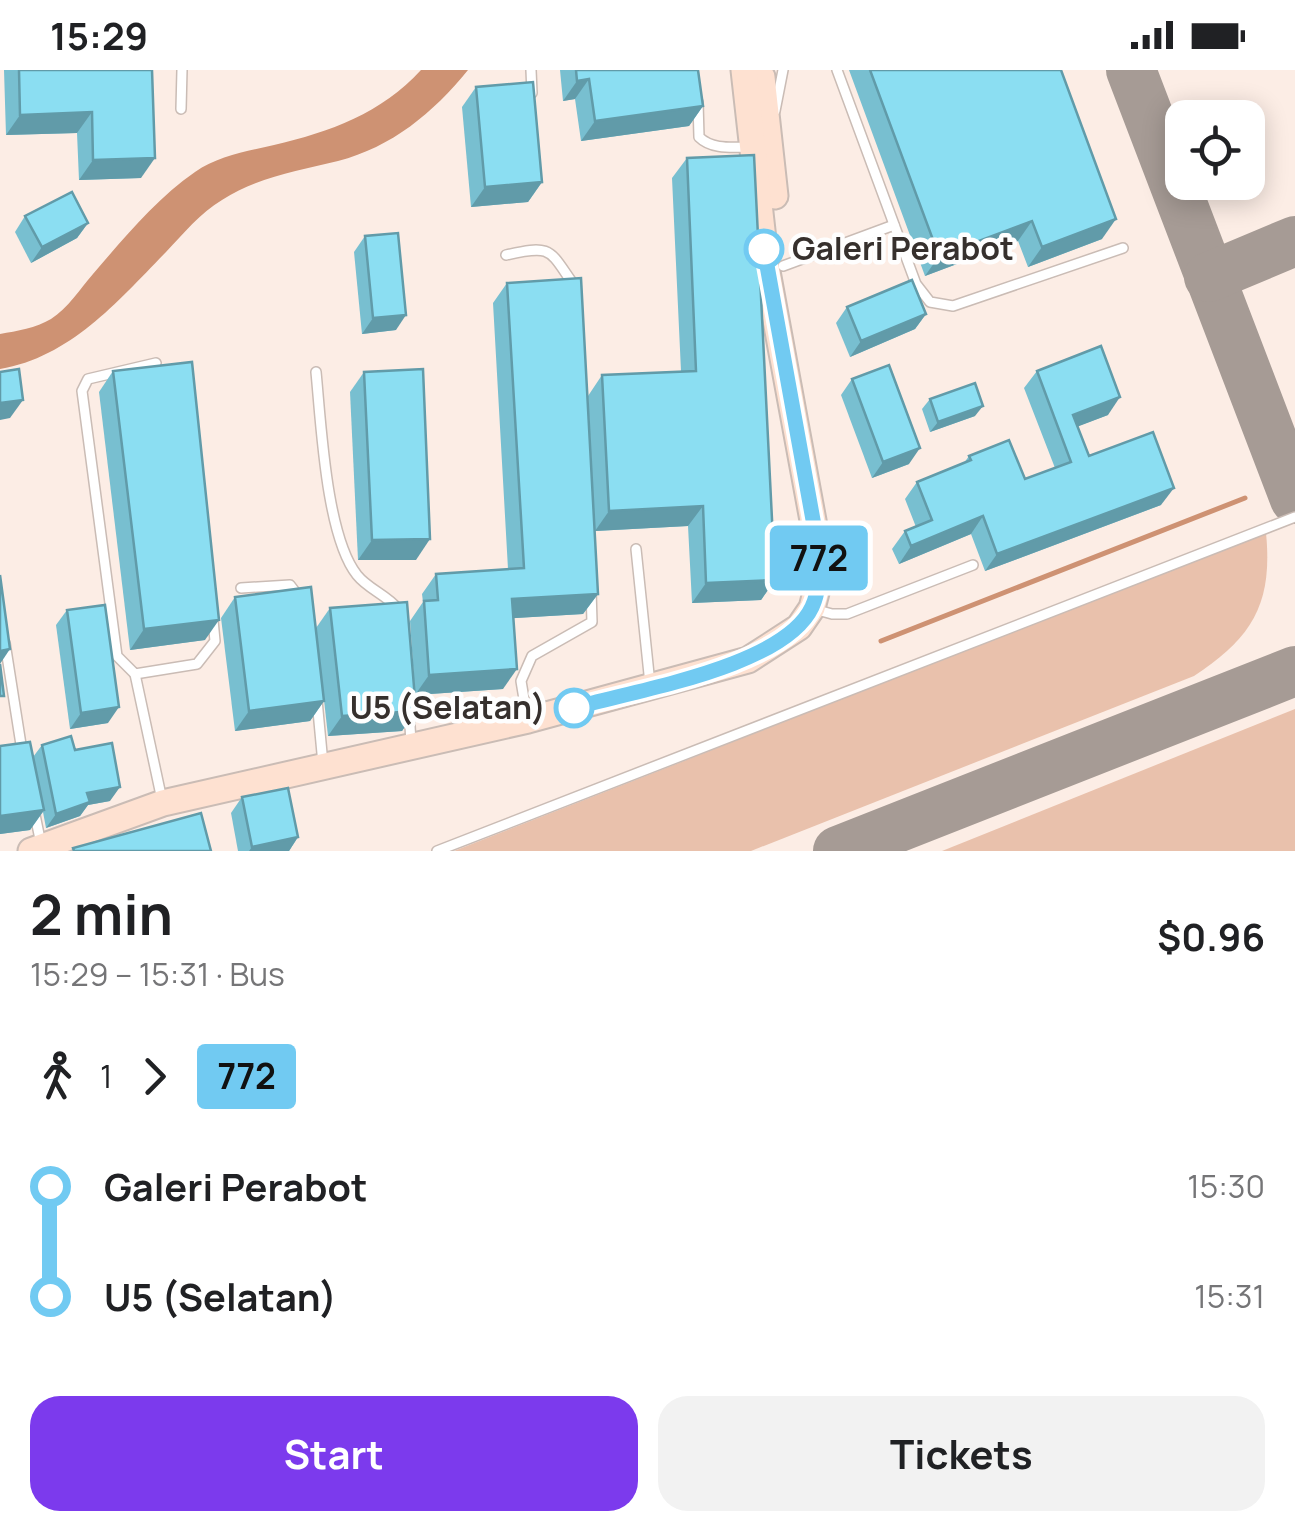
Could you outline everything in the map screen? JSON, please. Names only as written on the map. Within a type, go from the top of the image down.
[{"type":"street","points":[[744,70],[783,266],[781,336]]},
{"type":"street","points":[[36,849],[163,803],[528,720],[748,660],[798,627],[812,608],[818,585],[819,553],[766,266],[761,70]]},
{"type":"lane","points":[[181,110],[182,70]]},
{"type":"lane","points":[[531,70],[532,105]]},
{"type":"lane","points":[[696,91],[699,137],[704,142],[717,146],[761,143],[783,70]]},
{"type":"lane","points":[[836,70],[916,284],[930,302],[953,306],[1123,248]]},
{"type":"lane","points":[[783,266],[894,225]]},
{"type":"lane","points":[[506,255],[531,249],[552,252],[574,285],[575,305]]},
{"type":"lane","points":[[156,363],[88,379],[82,391],[117,656],[135,674],[163,803]]},
{"type":"lane","points":[[316,372],[322,436],[342,544],[358,577],[386,596],[402,617]]},
{"type":"lane","points":[[436,851],[1295,517]]},
{"type":"lane","points":[[636,548],[650,687]]},
{"type":"lane","points":[[812,608],[848,614],[973,565]]},
{"type":"lane","points":[[528,720],[521,681],[532,656],[592,622],[590,582]]},
{"type":"lane","points":[[241,588],[290,585],[305,604]]},
{"type":"lane","points":[[135,674],[197,664],[215,641],[211,602]]},
{"type":"lane","points":[[4,640],[23,754]]},
{"type":"lane","points":[[407,691],[412,746]]},
{"type":"lane","points":[[317,696],[323,766]]},
{"type":"lane","points":[[30,792],[36,849]]},
{"type":"shaded area","points":[[421,70],[468,70],[426,114],[376,147],[264,180],[222,200],[199,217],[130,289],[71,340],[26,363],[0,369],[0,334],[33,327],[57,315],[141,220],[195,172],[223,158],[315,134],[354,119],[389,98]]},
{"type":"shaded area","points":[[1266,533],[1266,580],[1254,617],[1231,648],[1194,676],[751,851],[454,851]]},
{"type":"shaded area","points":[[1295,709],[1295,851],[942,851]]},
{"type":"building","points":[[19,70],[152,70],[155,158],[93,160],[92,112],[20,115]]},
{"type":"building","points":[[576,70],[698,70],[703,106],[595,121],[589,79],[577,81]]},
{"type":"building","points":[[870,70],[1061,70],[1116,219],[1042,247],[1032,221],[939,256]]},
{"type":"building","points":[[533,82],[542,182],[485,187],[476,87]]},
{"type":"building","points":[[754,155],[775,580],[706,583],[703,506],[609,511],[602,375],[696,371],[687,158]]},
{"type":"building","points":[[72,192],[88,223],[42,247],[25,216]]},
{"type":"building","points":[[398,233],[406,315],[373,318],[365,236]]},
{"type":"building","points":[[581,278],[598,594],[512,599],[517,669],[429,675],[424,601],[438,600],[436,574],[524,568],[507,283]]},
{"type":"building","points":[[912,280],[926,314],[861,341],[847,307]]},
{"type":"building","points":[[1101,346],[1120,397],[1073,415],[1089,456],[1153,432],[1174,488],[997,554],[983,516],[911,546],[905,531],[932,520],[917,482],[1009,440],[1025,479],[1071,462],[1037,371]]},
{"type":"building","points":[[192,362],[219,620],[144,629],[113,371]]},
{"type":"building","points":[[889,365],[920,448],[883,462],[852,379]]},
{"type":"building","points":[[19,369],[23,400],[0,403],[0,372]]},
{"type":"building","points":[[423,369],[430,539],[372,540],[364,372]]},
{"type":"building","points":[[975,383],[983,406],[938,422],[930,399]]},
{"type":"building","points":[[0,575],[10,649],[0,651]]},
{"type":"building","points":[[311,587],[324,701],[249,711],[235,597]]},
{"type":"building","points":[[407,602],[416,711],[342,716],[330,608]]},
{"type":"building","points":[[105,605],[119,707],[81,713],[67,610]]},
{"type":"building","points":[[0,664],[4,696],[0,696]]},
{"type":"building","points":[[71,736],[75,750],[112,743],[120,787],[87,793],[90,802],[56,814],[42,745]]},
{"type":"building","points":[[30,742],[44,810],[0,816],[0,746]]},
{"type":"building","points":[[288,788],[298,837],[252,847],[242,797]]},
{"type":"building","points":[[201,813],[211,851],[73,848]]},
{"type":"waterway","points":[[881,641],[1245,498]]},
{"type":"taxiway","points":[[1131,70],[1295,499]]},
{"type":"taxiway","points":[[1209,277],[1295,241]]},
{"type":"taxiway","points":[[838,851],[1295,671]]},
{"type":"bus line","name":"772","points":[[574,708],[748,660],[798,627],[812,608],[818,585],[819,553],[764,249]]},
{"type":"place","name":"Galeri Perabot","points":[[764,249]]},
{"type":"place","name":"U5 (Selatan)","points":[[574,708]]}]
